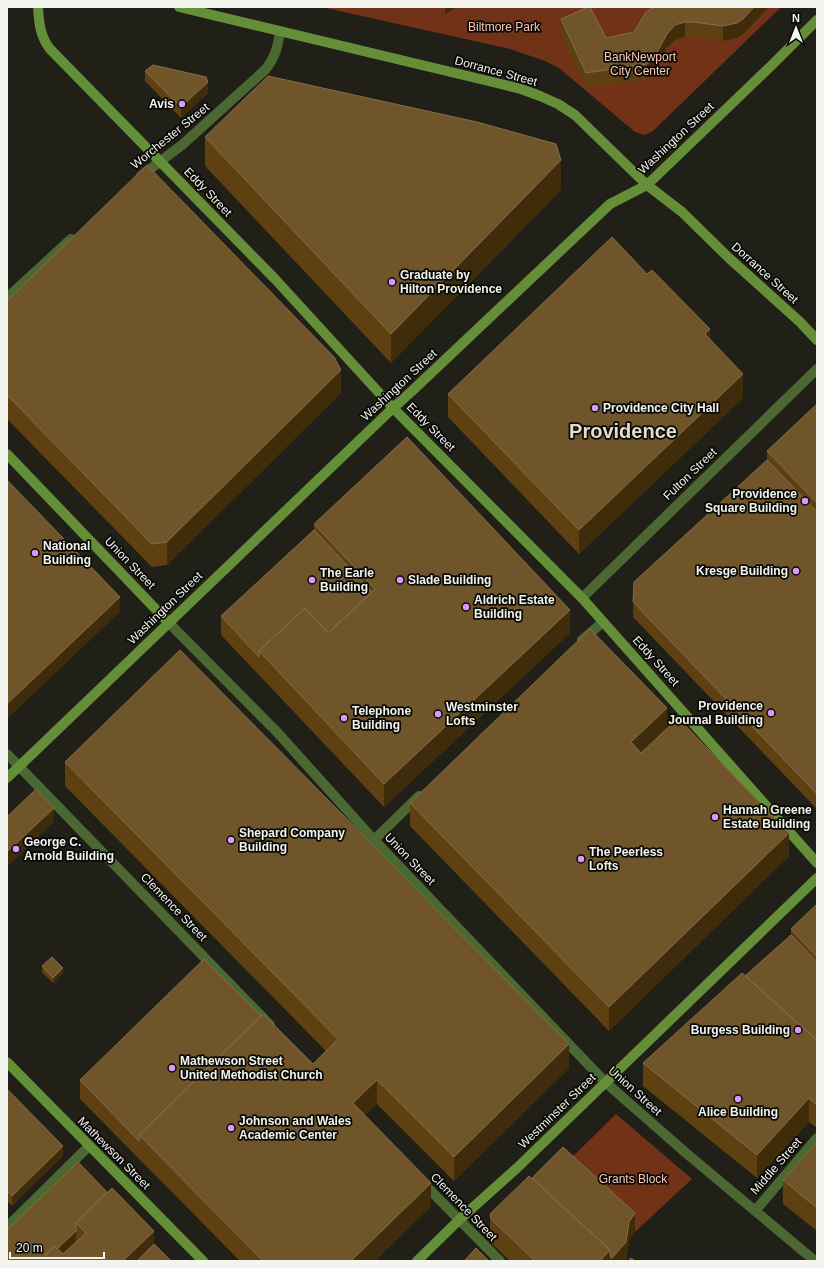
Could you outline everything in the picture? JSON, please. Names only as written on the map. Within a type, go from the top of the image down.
[{"type":"street","name":"Eddy Street","points":[[38,7],[41,34],[50,49],[275,279],[393,408],[582,598],[817,863]]},
{"type":"street","name":"Dorrance Street","points":[[179,7],[521,89],[558,104],[575,115],[647,185],[682,212],[736,264],[800,322],[817,340]]},
{"type":"street","name":"Washington Street","points":[[7,778],[393,408],[610,204],[647,185],[817,20]]},
{"type":"street","name":"Worchester Street","points":[[134,182],[182,146],[265,70],[275,54],[280,32]]},
{"type":"street","points":[[7,298],[76,235]]},
{"type":"street","name":"Fulton Street","points":[[582,598],[817,369]]},
{"type":"street","name":"Union Street","points":[[7,454],[169,623],[277,732],[374,840],[605,1082],[815,1261]]},
{"type":"street","points":[[574,649],[603,622]]},
{"type":"street","name":"Clemence Street","points":[[7,754],[278,1033]]},
{"type":"street","points":[[374,840],[424,791]]},
{"type":"street","name":"Westminster Street","points":[[417,1261],[459,1220],[517,1168],[817,878]]},
{"type":"street","name":"Mathewson Street","points":[[7,1062],[203,1261]]},
{"type":"street","name":"Middle Street","points":[[755,1211],[817,1138]]},
{"type":"street","points":[[7,1227],[89,1146]]},
{"type":"street","name":"Clemence Street","points":[[416,1176],[500,1261]]},
{"type":"green space","name":"BankNewport City Center","points":[[321,7],[781,7],[653,131],[645,135],[635,132],[559,68],[545,61],[510,49]]},
{"type":"green space","name":"Grants Block","points":[[616,1114],[692,1179],[635,1232],[563,1166]]},
{"type":"building","points":[[590,7],[606,38],[634,32],[646,12],[654,7],[754,7],[737,23],[723,26],[685,22],[675,25],[667,34],[653,60],[647,64],[586,73],[561,19]]},
{"type":"building","points":[[153,65],[206,77],[208,82],[181,107],[145,71]]},
{"type":"building","name":"Graduate by Hilton Providence","points":[[268,76],[477,122],[556,144],[561,160],[391,334],[205,137]]},
{"type":"building","points":[[147,165],[334,357],[341,370],[167,542],[152,544],[7,395],[7,301]]},
{"type":"building","name":"Providence City Hall","points":[[612,237],[647,274],[652,270],[710,329],[705,334],[743,374],[579,530],[448,394]]},
{"type":"building","points":[[817,404],[817,503],[767,451]]},
{"type":"building","points":[[407,437],[570,610],[384,784],[259,651],[305,608],[328,633],[375,589],[314,524]]},
{"type":"building","name":"Providence Journal Building","points":[[767,460],[817,512],[817,794],[633,602],[634,582]]},
{"type":"building","name":"National Building","points":[[7,480],[120,597],[7,704]]},
{"type":"building","name":"The Earle Building","points":[[314,530],[372,592],[328,633],[305,608],[259,651],[259,657],[221,616]]},
{"type":"building","name":"The Peerless Lofts","points":[[590,629],[667,708],[631,742],[641,753],[678,718],[789,833],[609,1007],[410,803]]},
{"type":"building","points":[[180,650],[569,1044],[454,1157],[377,1080],[361,1095],[353,1103],[431,1183],[351,1261],[263,1261],[139,1135],[263,1014],[313,1064],[338,1039],[65,762]]},
{"type":"building","points":[[36,789],[54,808],[7,852],[7,817]]},
{"type":"building","points":[[817,904],[817,957],[791,929]]},
{"type":"building","name":"Burgess Building","points":[[791,935],[817,962],[817,1040],[745,976]]},
{"type":"building","points":[[52,957],[63,968],[53,978],[42,966]]},
{"type":"building","name":"Mathewson Street United Methodist Church","points":[[204,959],[261,1016],[139,1135],[139,1141],[80,1080]]},
{"type":"building","name":"Alice Building","points":[[742,973],[817,1040],[817,1105],[809,1098],[757,1155],[643,1063]]},
{"type":"building","points":[[7,1089],[63,1146],[12,1196],[7,1191]]},
{"type":"building","points":[[817,1142],[817,1208],[783,1180]]},
{"type":"building","points":[[563,1147],[635,1213],[629,1222],[626,1242],[612,1258],[610,1255],[610,1250],[532,1178]]},
{"type":"building","points":[[78,1162],[107,1192],[76,1223],[76,1231],[57,1249],[54,1246],[40,1261],[9,1261],[7,1259],[7,1230]]},
{"type":"building","points":[[529,1176],[610,1250],[600,1261],[535,1261],[491,1219],[490,1214]]},
{"type":"building","points":[[112,1188],[154,1231],[123,1261],[40,1261],[54,1246],[63,1254],[86,1233],[76,1223]]},
{"type":"building","points":[[154,1244],[171,1261],[137,1261]]},
{"type":"building","points":[[476,1248],[489,1261],[464,1261]]},
{"type":"building","points":[[631,1258],[635,1261],[628,1261]]},
{"type":"place","name":"Avis","points":[[182,104]]},
{"type":"place","name":"Graduate by Hilton Providence","points":[[392,282]]},
{"type":"place","name":"Providence City Hall","points":[[595,408]]},
{"type":"place","name":"Providence Square Building","points":[[805,501]]},
{"type":"place","name":"National Building","points":[[35,553]]},
{"type":"place","name":"Kresge Building","points":[[796,571]]},
{"type":"place","name":"The Earle Building","points":[[312,580]]},
{"type":"place","name":"Slade Building","points":[[400,580]]},
{"type":"place","name":"Aldrich Estate Building","points":[[466,607]]},
{"type":"place","name":"Providence Journal Building","points":[[771,713]]},
{"type":"place","name":"Westminster Lofts","points":[[438,714]]},
{"type":"place","name":"Telephone Building","points":[[344,718]]},
{"type":"place","name":"Hannah Greene Estate Building","points":[[715,817]]},
{"type":"place","name":"Shepard Company Building","points":[[231,840]]},
{"type":"place","name":"George C. Arnold Building","points":[[16,849]]},
{"type":"place","name":"The Peerless Lofts","points":[[581,859]]},
{"type":"place","name":"Burgess Building","points":[[798,1030]]},
{"type":"place","name":"Mathewson Street United Methodist Church","points":[[172,1068]]},
{"type":"place","name":"Alice Building","points":[[738,1099]]},
{"type":"place","name":"Johnson and Wales Academic Center","points":[[231,1128]]},
{"type":"district","name":"Providence","points":[[623,431]]},
{"type":"park label","name":"Biltmore Park","points":[[504,27]]}]
